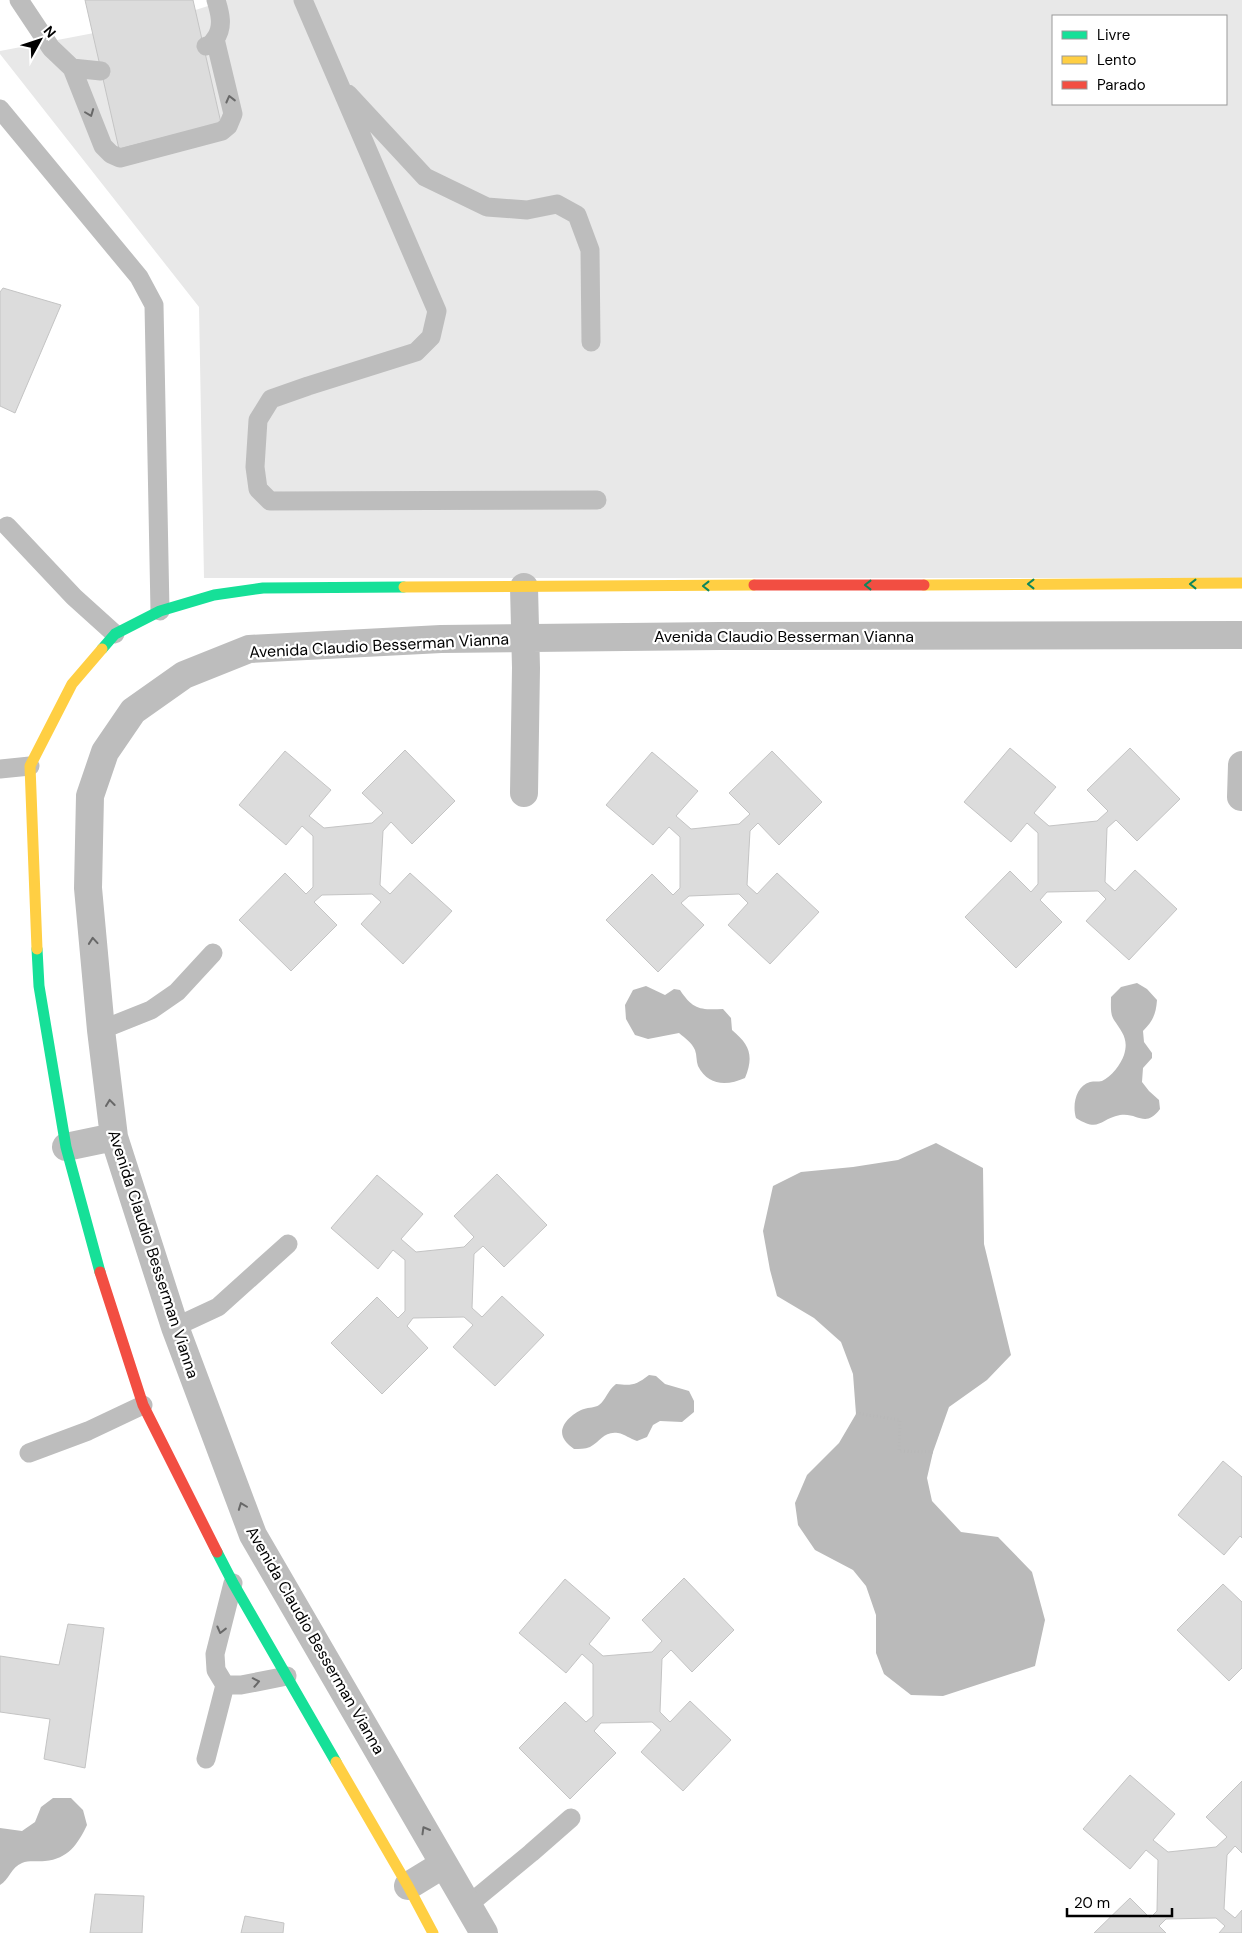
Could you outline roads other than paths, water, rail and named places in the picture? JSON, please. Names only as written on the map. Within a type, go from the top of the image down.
[{"type":"street","points":[[433,1933],[408,1886],[233,1583],[142,1405],[105,1293],[66,1147],[39,986],[30,766],[72,684],[115,634],[160,611],[214,595],[263,588],[1242,583]]},
{"type":"street","points":[[524,587],[526,638],[524,793]]},
{"type":"street","name":"Avenida Claudio Besserman Vianna","points":[[484,1933],[253,1535],[175,1327],[114,1137],[101,1030],[88,888],[90,796],[105,752],[133,711],[184,675],[249,649],[441,639],[1242,635]]},
{"type":"street","points":[[1241,797],[1242,765]]},
{"type":"street","points":[[66,1147],[114,1137]]},
{"type":"street","points":[[408,1886],[444,1864]]},
{"type":"lane","points":[[19,0],[51,48],[72,68],[103,146],[111,154],[120,158],[222,131],[228,126],[233,114],[209,43],[219,34],[221,18],[216,0]]},
{"type":"lane","points":[[303,0],[437,311],[431,337],[416,352],[271,399],[258,420],[255,466],[258,489],[270,501],[597,500]]},
{"type":"lane","points":[[72,68],[101,71]]},
{"type":"lane","points":[[338,84],[425,177],[488,207],[527,210],[557,204],[577,215],[590,250],[591,342]]},
{"type":"lane","points":[[0,109],[139,277],[154,305],[160,611]]},
{"type":"lane","points":[[6,526],[74,597],[115,634]]},
{"type":"lane","points":[[0,769],[30,766]]},
{"type":"lane","points":[[101,1030],[151,1010],[176,992],[213,953]]},
{"type":"lane","points":[[175,1327],[218,1307],[288,1244]]},
{"type":"lane","points":[[29,1453],[88,1431],[142,1405]]},
{"type":"lane","points":[[206,1759],[225,1685],[216,1670],[215,1654],[233,1583]]},
{"type":"lane","points":[[225,1685],[287,1676]]},
{"type":"lane","points":[[468,1905],[571,1818]]}]
